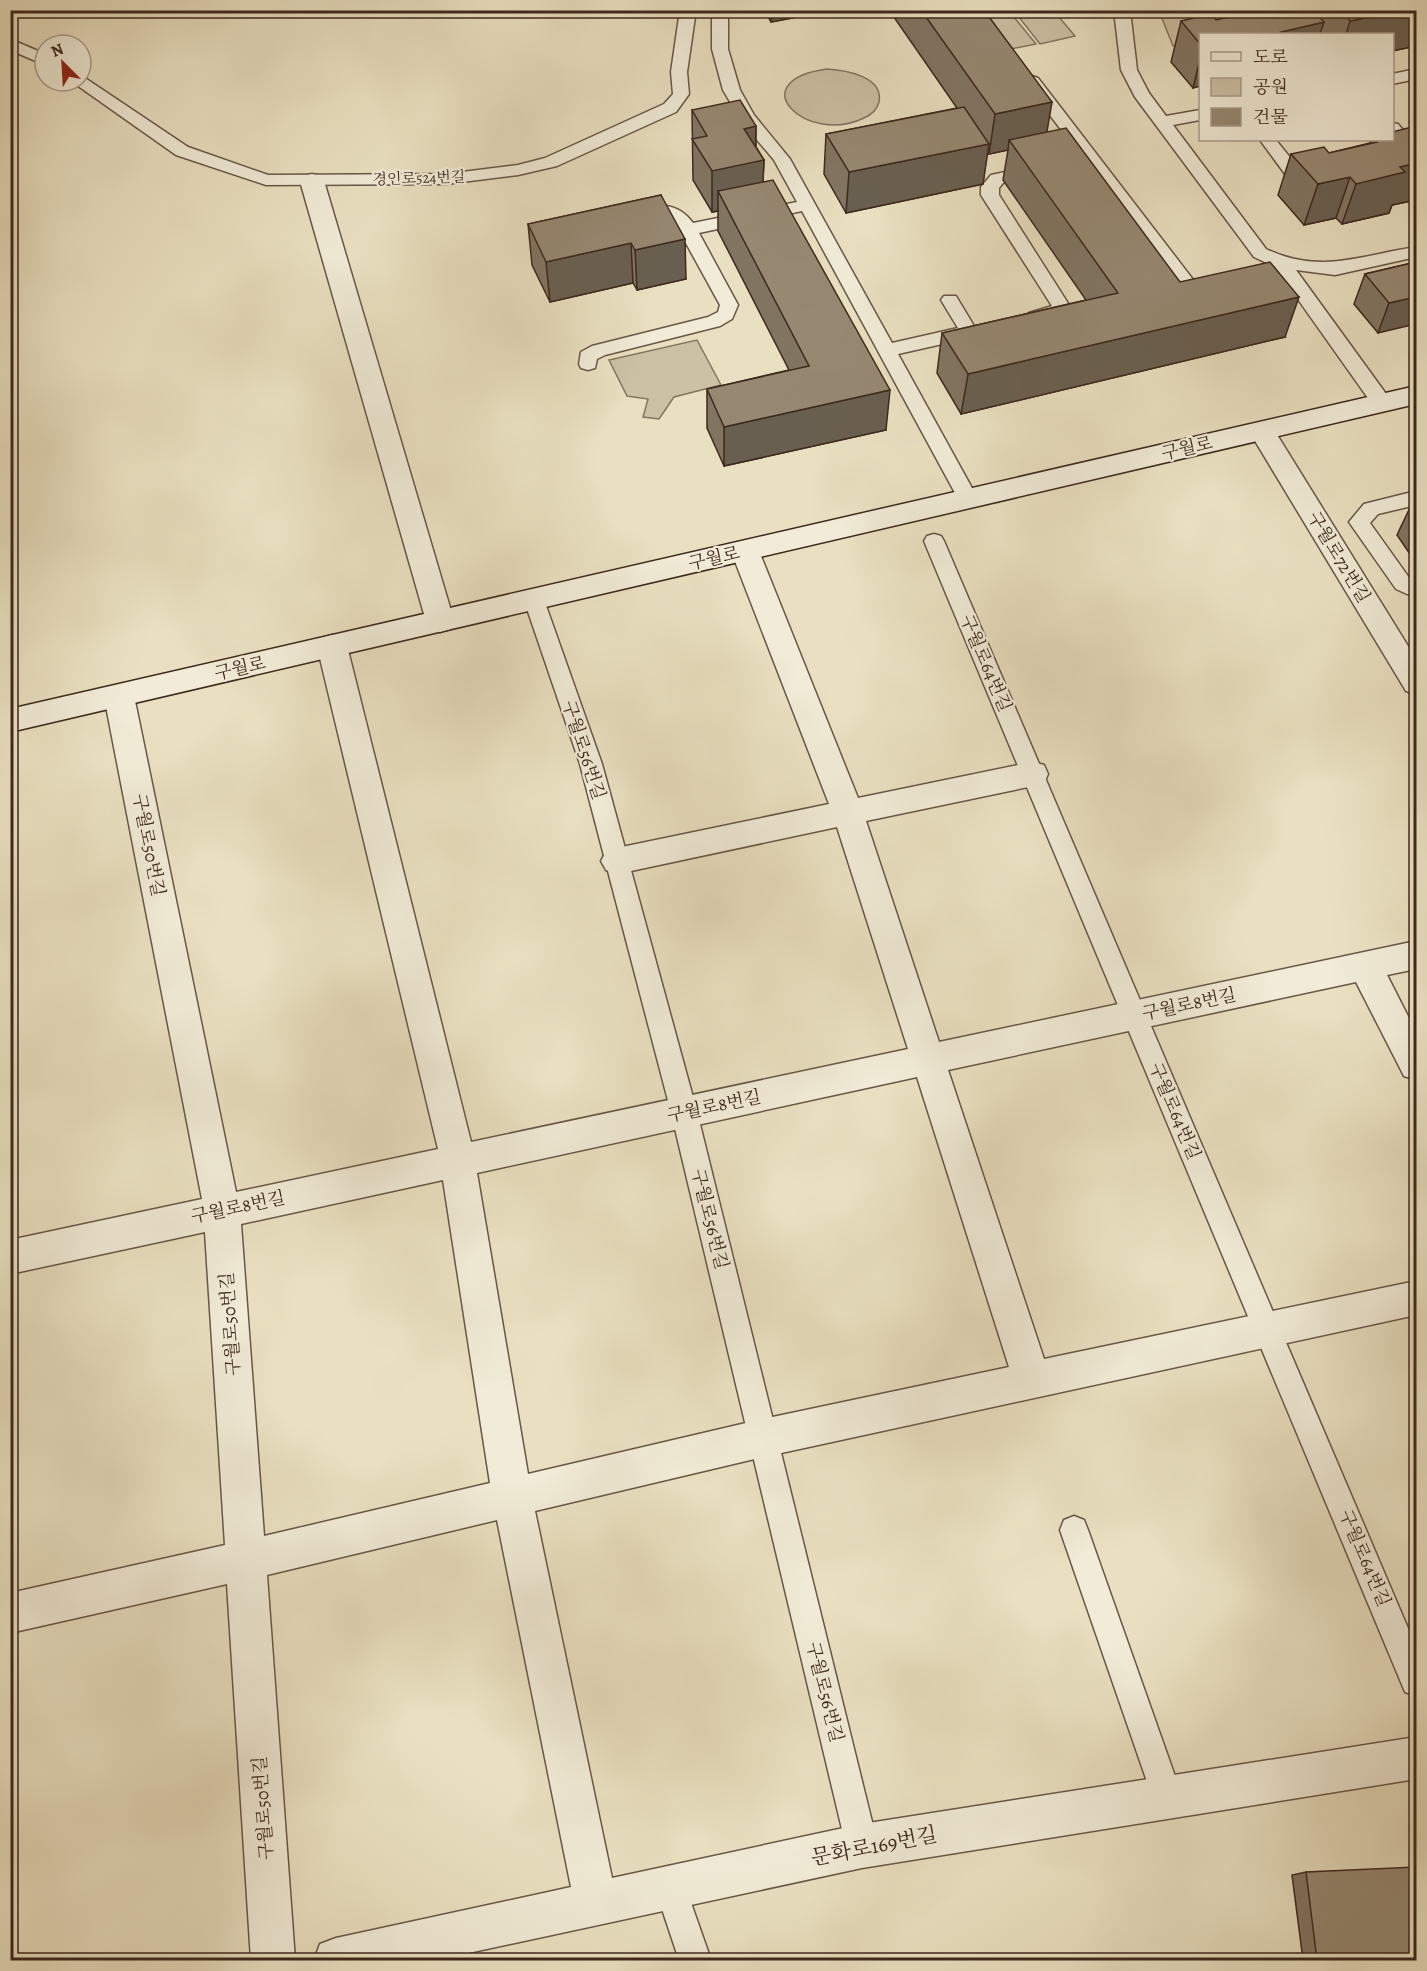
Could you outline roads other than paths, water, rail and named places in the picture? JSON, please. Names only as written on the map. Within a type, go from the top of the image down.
[{"type":"street","points":[[312,181],[440,621]]},
{"type":"street","name":"구월로","points":[[10,721],[1416,395]]},
{"type":"street","name":"구월로72번길","points":[[1262,431],[1416,683]]},
{"type":"street","points":[[745,551],[848,813],[1032,1380]]},
{"type":"street","points":[[332,646],[458,1161],[512,1497],[596,1904]]},
{"type":"street","name":"구월로50번길","points":[[119,696],[222,1211],[273,1960]]},
{"type":"street","points":[[617,861],[1033,774]]},
{"type":"street","name":"구월로8번길","points":[[10,1257],[1416,955]]},
{"type":"street","points":[[1365,966],[1416,1065]]},
{"type":"street","points":[[10,1612],[247,1560],[764,1438],[1416,1299]]},
{"type":"street","name":"문화로169번길","points":[[336,1960],[862,1846],[1416,1758]]},
{"type":"lane","name":"경인로524번길","points":[[93,91],[182,152],[266,180],[446,179],[518,170],[551,162],[670,108],[681,93],[679,72],[688,10]]},
{"type":"lane","points":[[720,10],[720,49],[728,82],[743,111],[782,159],[968,499]]},
{"type":"lane","points":[[1122,10],[1128,70],[1141,94],[1260,253],[1281,263],[1335,269],[1416,252]]},
{"type":"lane","points":[[10,44],[33,55]]},
{"type":"lane","points":[[1022,67],[1195,294]]},
{"type":"lane","points":[[1394,79],[1416,74]]},
{"type":"lane","points":[[1162,122],[1199,115]]},
{"type":"lane","points":[[1394,130],[1416,156]]},
{"type":"lane","points":[[1269,141],[1291,170]]},
{"type":"lane","points":[[1022,320],[1054,313],[1062,308],[990,195],[990,187],[997,178],[1090,159]]},
{"type":"lane","points":[[688,230],[807,205]]},
{"type":"lane","points":[[588,364],[588,356],[599,350],[714,322],[726,315],[729,305],[688,230],[677,215],[668,211],[656,210],[624,217]]},
{"type":"lane","points":[[1281,263],[1382,403]]},
{"type":"lane","points":[[950,300],[969,332]]},
{"type":"lane","points":[[886,350],[990,327]]},
{"type":"lane","points":[[1416,498],[1371,509],[1359,522],[1403,584],[1416,590]]},
{"type":"lane","name":"구월로64번길","points":[[934,541],[1416,1681]]},
{"type":"lane","name":"구월로56번길","points":[[534,600],[591,764],[684,1112],[862,1846]]},
{"type":"lane","points":[[1416,601],[1414,604],[1416,607]]},
{"type":"lane","points":[[1074,1530],[1167,1796]]},
{"type":"lane","points":[[671,1888],[695,1960]]}]
